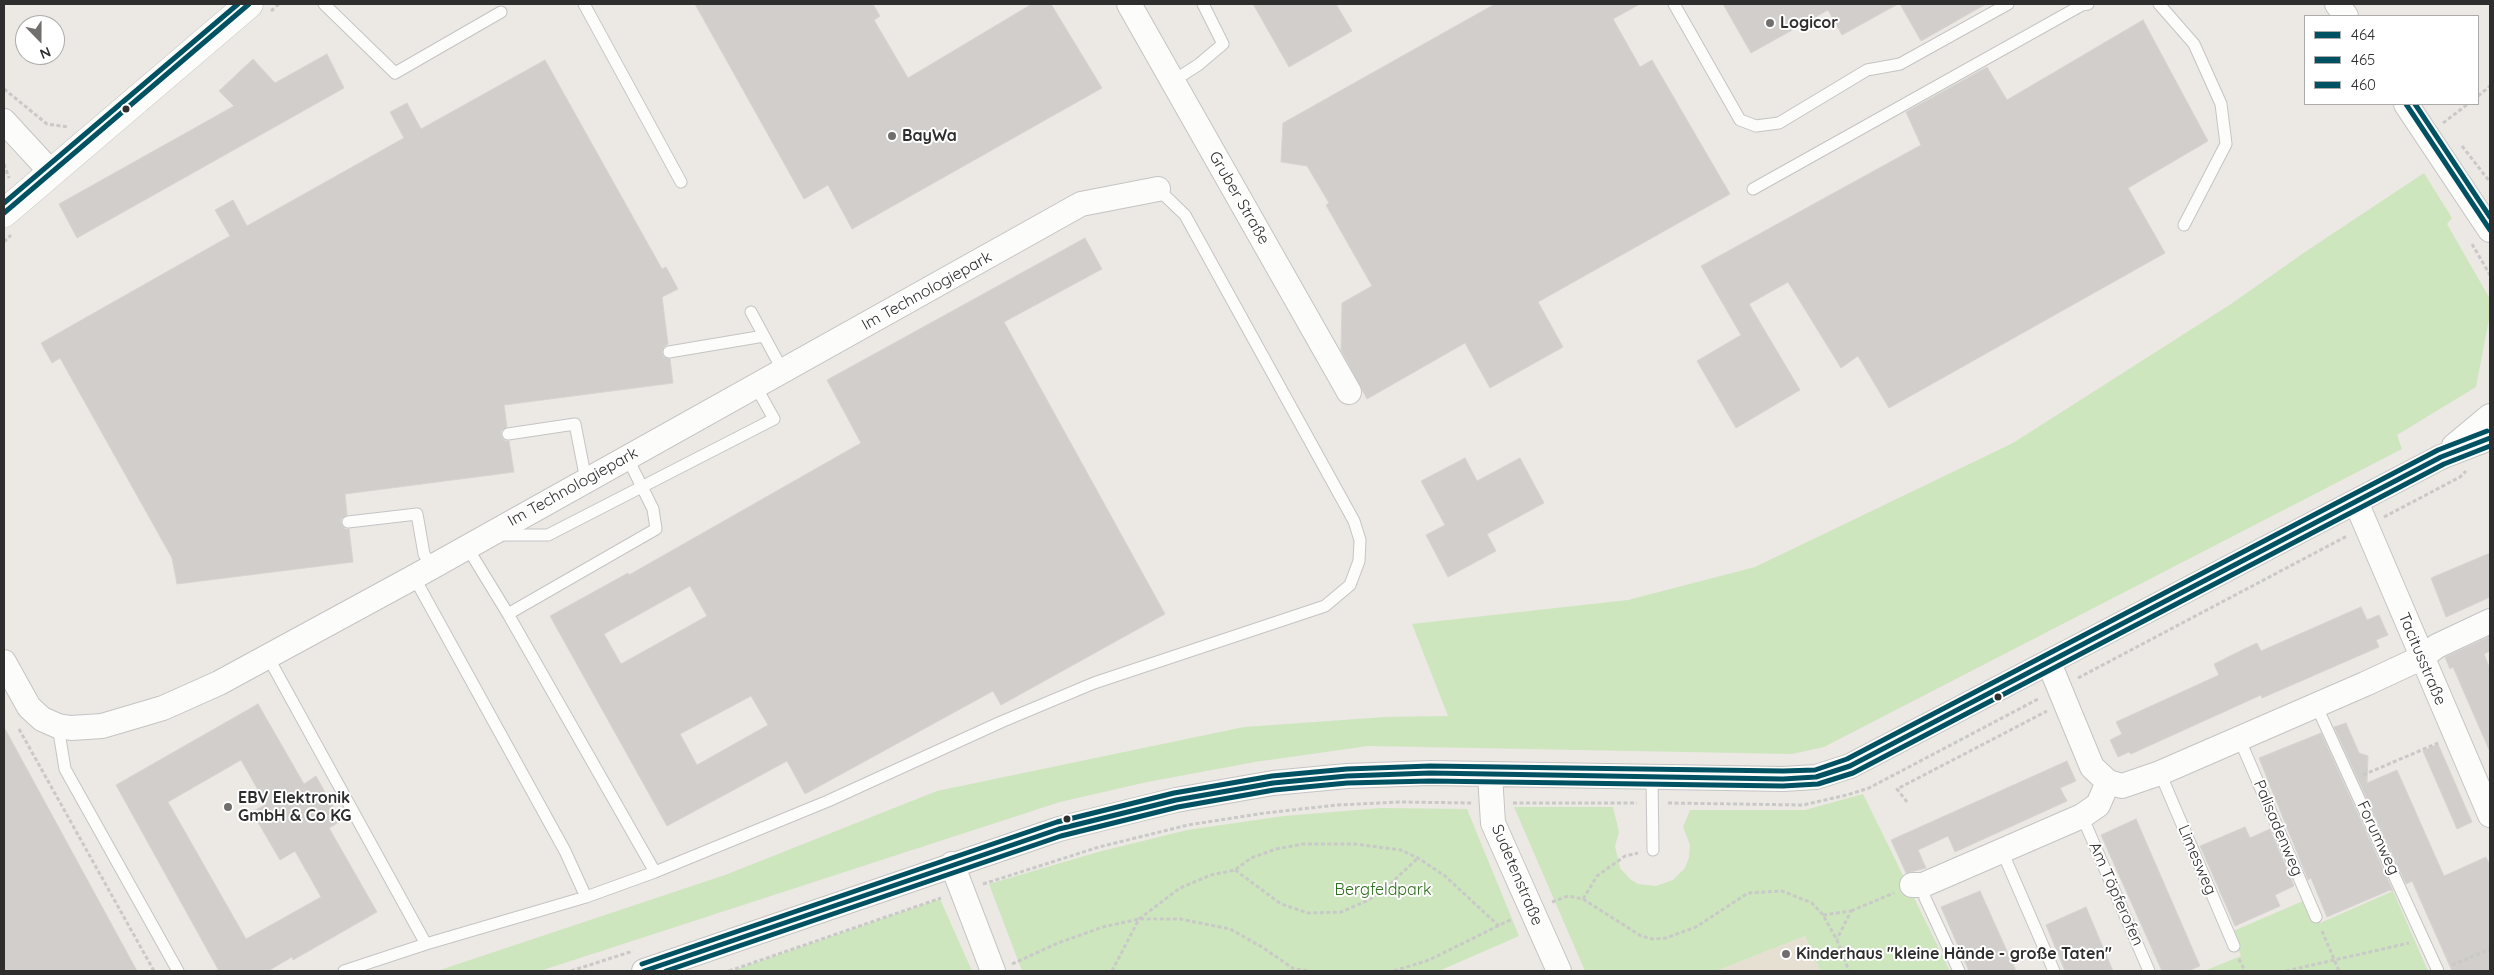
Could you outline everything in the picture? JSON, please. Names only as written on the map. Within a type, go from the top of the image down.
[{"type":"street","points":[[4,213],[50,171],[249,4]]},
{"type":"street","name":"Gruber Straße","points":[[1129,4],[1350,392]]},
{"type":"street","points":[[2337,4],[2345,15]]},
{"type":"street","points":[[2407,105],[2490,230]]},
{"type":"street","points":[[4,121],[50,171]]},
{"type":"street","name":"Im Technologiepark","points":[[4,662],[29,707],[42,718],[58,726],[71,728],[102,726],[163,708],[219,683],[423,572],[1081,204],[1158,189]]},
{"type":"street","points":[[2441,457],[2490,416]]},
{"type":"street","points":[[640,960],[952,864],[1080,822],[1176,800],[1273,784],[1347,776],[1430,773],[1783,779],[1816,777],[1850,766],[2441,457],[2490,438]]},
{"type":"street","name":"Tacitusstraße","points":[[2356,502],[2421,658],[2483,779],[2490,816]]},
{"type":"street","points":[[2048,663],[2092,767],[2108,782],[2122,786],[2160,773],[2421,658],[2437,646],[2490,621]]},
{"type":"street","name":"Sudetenstraße","points":[[1490,775],[1490,803],[1493,823],[1558,971]]},
{"type":"street","points":[[1917,885],[2082,816],[2098,805],[2108,782]]},
{"type":"street","points":[[952,864],[961,891],[999,969]]},
{"type":"lane","points":[[324,4],[395,72],[501,12]]},
{"type":"lane","points":[[584,4],[681,182]]},
{"type":"lane","points":[[1173,81],[1198,65],[1223,44],[1202,4]]},
{"type":"lane","points":[[1674,4],[1740,120],[1756,126],[1779,123],[1867,70],[1900,64],[2008,4]]},
{"type":"lane","points":[[1753,190],[2082,5],[2088,4]]},
{"type":"lane","points":[[2159,4],[2194,44],[2221,104],[2226,144],[2184,225]]},
{"type":"lane","points":[[344,971],[426,944],[586,896],[655,872],[828,801],[1001,722],[1094,683],[1324,606],[1350,585],[1359,560],[1360,540],[1354,522],[1185,215],[1158,189]]},
{"type":"lane","points":[[751,312],[783,371]]},
{"type":"lane","points":[[669,352],[764,336]]},
{"type":"lane","points":[[655,872],[508,614],[477,541],[548,535],[774,419],[755,385]]},
{"type":"lane","points":[[508,434],[575,424],[586,480]]},
{"type":"lane","points":[[508,614],[656,529],[653,509],[627,457]]},
{"type":"lane","points":[[348,522],[417,514],[424,554],[423,572],[586,896]]},
{"type":"lane","points":[[268,657],[426,944]]},
{"type":"lane","name":"Forumweg","points":[[2316,705],[2424,939],[2443,969]]},
{"type":"lane","points":[[58,726],[65,769],[178,971]]},
{"type":"lane","name":"Palisadenweg","points":[[2239,738],[2316,917]]},
{"type":"lane","name":"Limesweg","points":[[2160,773],[2234,946]]},
{"type":"lane","points":[[1652,777],[1653,850]]},
{"type":"lane","name":"Am Töpferofen","points":[[2082,816],[2150,971]]},
{"type":"lane","points":[[2002,851],[2054,971]]},
{"type":"lane","points":[[1917,885],[1959,971]]},
{"type":"path","points":[[2479,95],[2490,86]]},
{"type":"path","points":[[4,89],[47,124],[68,127]]},
{"type":"path","points":[[2428,135],[2467,105]]},
{"type":"path","points":[[4,164],[9,178]]},
{"type":"path","points":[[2383,518],[2460,477],[2469,468]]},
{"type":"path","points":[[2075,679],[2348,536]]},
{"type":"path","points":[[729,971],[961,891],[1099,847],[1188,825],[1265,813],[1338,805],[1401,802],[1803,805],[1869,788],[2042,697]]},
{"type":"path","points":[[1907,802],[1897,789],[2048,710]]},
{"type":"path","points":[[18,728],[154,971]]},
{"type":"path","points":[[2351,781],[2439,742]]},
{"type":"path","points":[[1112,971],[1138,919],[1180,888],[1210,875],[1236,870],[1251,858],[1276,849],[1303,844],[1355,844],[1401,850],[1418,858],[1445,876],[1500,927]]},
{"type":"path","points":[[1583,898],[1597,876],[1625,856],[1653,850]]},
{"type":"path","points":[[1236,870],[1281,904],[1308,913],[1341,912],[1369,900],[1390,884],[1418,858]]},
{"type":"path","points":[[1823,915],[1851,911],[1917,885]]},
{"type":"path","points":[[1394,971],[1429,960],[1532,910],[1568,896],[1583,898],[1641,936],[1654,939],[1666,938],[1696,927],[1748,894],[1764,891],[1782,891],[1812,902],[1823,915],[1837,940],[1849,971]]},
{"type":"path","points":[[1837,940],[1851,911]]},
{"type":"path","points":[[2316,917],[2339,971]]},
{"type":"path","points":[[999,969],[1058,943],[1103,927],[1138,919],[1180,919],[1230,929],[1262,947],[1294,970],[1310,971]]},
{"type":"path","points":[[2286,971],[2424,939]]},
{"type":"path","points":[[2443,969],[2490,949]]},
{"type":"path","points":[[571,971],[640,960]]},
{"type":"shaded area","name":"Kinderhaus \"kleine Hände - große Taten\"","points":[[1805,936],[1820,971],[1716,971]]},
{"type":"green space","points":[[2424,173],[2452,218],[2447,224],[2490,299],[2490,314],[2476,387],[2397,435],[2402,449],[1824,747],[1792,754],[1368,746],[1255,762],[1147,782],[1060,802],[540,971],[437,971],[725,875],[937,791],[1244,727],[1385,717],[1448,716],[1412,624],[1628,600],[1755,567],[2013,443],[2231,304]]},
{"type":"green space","points":[[1863,794],[1950,971],[1820,971],[1805,936],[1716,971],[1585,971],[1514,807],[1613,807],[1619,832],[1615,846],[1620,868],[1630,879],[1638,884],[1656,886],[1673,880],[1685,868],[1689,857],[1690,845],[1683,827],[1690,810],[1805,810]]},
{"type":"green space","name":"Bergfeldpark","points":[[1381,808],[1467,809],[1519,936],[1439,971],[1022,971],[989,884],[1098,852],[1187,830],[1284,816]]},
{"type":"green space","points":[[2393,891],[2428,971],[2204,971],[2241,956],[2231,932],[2310,898],[2320,923]]},
{"type":"green space","points":[[940,899],[972,971],[732,971]]},
{"type":"building","name":"BayWa","points":[[695,4],[873,4],[880,16],[874,20],[908,78],[1032,4],[1051,4],[1102,88],[852,229],[828,185],[804,199]]},
{"type":"building","points":[[1253,4],[1336,4],[1352,31],[1289,67]]},
{"type":"building","points":[[1495,4],[1640,4],[1613,19],[1640,67],[1652,60],[1730,194],[1538,302],[1563,347],[1490,388],[1465,343],[1367,399],[1341,350],[1342,303],[1372,286],[1326,205],[1329,203],[1307,166],[1281,162],[1283,123]]},
{"type":"building","name":"Logicor","points":[[1723,4],[1898,4],[1842,35],[1828,10],[1751,53]]},
{"type":"building","points":[[1900,4],[1986,4],[1921,41]]},
{"type":"building","points":[[2143,20],[2208,141],[2128,188],[2165,253],[1889,408],[1858,356],[1841,368],[1788,282],[1749,304],[1800,390],[1736,428],[1697,361],[1741,335],[1701,266],[1921,145],[1906,112],[1987,67],[2007,100]]},
{"type":"building","points":[[327,54],[344,88],[77,238],[59,204],[234,106],[219,91],[253,59],[275,83]]},
{"type":"building","points":[[545,60],[662,269],[666,267],[678,289],[662,297],[668,344],[664,347],[662,353],[664,357],[670,359],[673,383],[504,405],[507,427],[501,431],[501,436],[505,441],[509,441],[514,472],[345,494],[347,515],[341,519],[341,523],[345,529],[349,529],[353,562],[177,584],[172,558],[60,358],[52,363],[41,343],[230,236],[215,210],[233,200],[247,226],[404,138],[390,112],[407,103],[421,129]]},
{"type":"building","points":[[1085,238],[1102,269],[1004,322],[1165,614],[1001,705],[993,691],[805,794],[787,761],[667,826],[550,616],[628,573],[629,575],[861,443],[827,380]],"holes":[[[690,586],[707,616],[621,664],[604,634]],[[751,696],[768,725],[697,765],[680,734]]]},
{"type":"building","points":[[1465,458],[1477,481],[1520,458],[1544,503],[1487,534],[1496,551],[1448,577],[1426,535],[1445,525],[1421,481]]},
{"type":"building","points":[[2490,553],[2490,597],[2446,617],[2431,578]]},
{"type":"building","points":[[2361,607],[2367,620],[2379,615],[2388,635],[2376,640],[2379,647],[2262,698],[2261,695],[2131,754],[2129,752],[2118,757],[2110,740],[2122,734],[2116,722],[2219,675],[2214,664],[2242,650],[2257,643],[2261,651]]},
{"type":"building","points":[[2490,636],[2490,651],[2484,654],[2490,669],[2490,752],[2453,667],[2450,669],[2445,657]]},
{"type":"building","points":[[258,704],[304,784],[316,776],[341,821],[329,828],[377,912],[293,960],[292,957],[268,971],[219,971],[116,785]],"holes":[[[241,760],[266,804],[252,812],[280,860],[295,851],[321,897],[246,939],[168,802]]]},
{"type":"building","points":[[2346,723],[2359,753],[2368,756],[2367,783],[2397,770],[2444,876],[2486,857],[2490,865],[2490,971],[2452,971],[2412,881],[2406,884],[2334,727]]},
{"type":"building","points":[[4,727],[137,971],[4,971]]},
{"type":"building","points":[[2321,733],[2393,891],[2390,890],[2327,917],[2311,878],[2308,880],[2259,758]]},
{"type":"building","points":[[2438,744],[2472,822],[2457,829],[2423,751]]},
{"type":"building","points":[[2067,761],[2076,781],[2060,788],[2067,801],[1955,852],[1948,836],[1918,850],[1926,868],[1906,873],[1891,840]]},
{"type":"building","points":[[2136,819],[2200,966],[2188,971],[2162,971],[2101,835]]},
{"type":"building","points":[[2245,827],[2250,838],[2270,829],[2294,886],[2275,895],[2280,906],[2235,926],[2200,846]]},
{"type":"building","points":[[1980,891],[2016,971],[1969,971],[1941,907]]},
{"type":"building","points":[[2086,907],[2113,971],[2065,971],[2046,925]]},
{"type":"transit line","name":"460","points":[[4,203],[238,4]]},
{"type":"transit line","name":"464","points":[[4,213],[249,4]]},
{"type":"transit line","name":"464","points":[[2407,105],[2490,230]]},
{"type":"transit line","name":"460","points":[[2416,105],[2490,217]]},
{"type":"transit line","name":"460","points":[[642,964],[1057,822],[1174,793],[1272,776],[1347,769],[1430,766],[1815,770],[1847,759],[2438,450],[2487,431]]},
{"type":"transit line","name":"464","points":[[644,971],[1059,829],[1176,800],[1273,783],[1347,776],[1430,773],[1783,779],[1816,777],[1850,766],[2441,457],[2490,438]]},
{"type":"transit line","name":"465","points":[[666,971],[1061,836],[1178,807],[1274,790],[1347,783],[1430,781],[1783,786],[1818,784],[1853,773],[2444,464],[2490,446]]},
{"type":"place","name":"Logicor","points":[[1770,23]]},
{"type":"place","name":"BayWa","points":[[892,136]]},
{"type":"place","name":"EBV Elektronik GmbH & Co KG","points":[[228,807]]},
{"type":"place","name":"Kinderhaus \"kleine Hände - große Taten\"","points":[[1786,954]]}]
